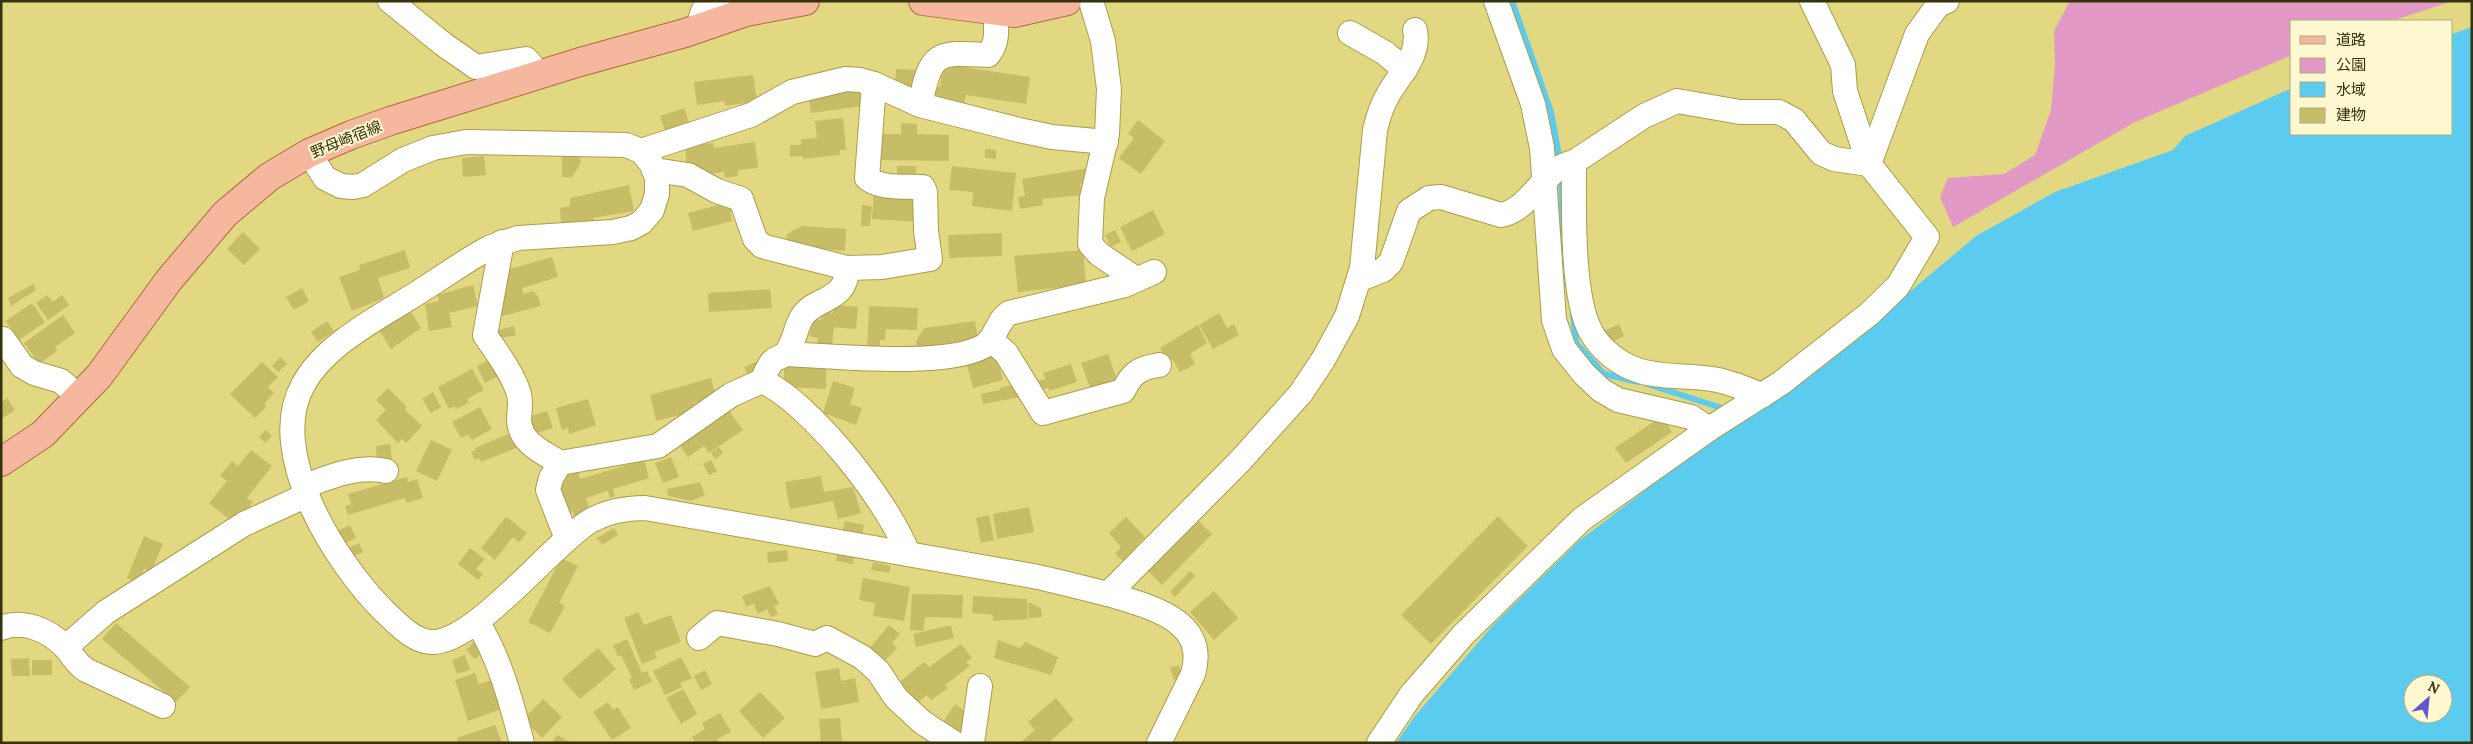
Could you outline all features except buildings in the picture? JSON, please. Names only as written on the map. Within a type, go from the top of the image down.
[{"type":"main road","name":"野母崎宿線","points":[[1,462],[43,434],[99,376],[168,280],[225,214],[269,178],[308,153],[367,129],[540,75],[746,12],[805,1]]},
{"type":"main road","points":[[923,1],[1014,13],[1068,1]]},
{"type":"street","points":[[390,1],[443,44],[476,67],[526,59],[540,75]]},
{"type":"street","points":[[698,28],[703,11],[718,1]]},
{"type":"street","points":[[502,242],[485,335],[513,377],[519,393],[519,422],[523,437],[530,444],[560,463],[658,446],[731,395],[762,381],[772,362],[786,354],[882,358],[955,356],[973,351],[991,340],[1003,317],[1009,313],[1125,284],[1145,276],[1099,254],[1090,244],[1092,198],[1106,142],[1109,89],[1103,41],[1091,1]]},
{"type":"street","points":[[1496,1],[1533,104],[1542,148],[1554,320],[1564,349],[1584,374],[1601,390],[1618,400],[1691,417],[1715,425]]},
{"type":"street","points":[[1379,743],[1411,695],[1463,636],[1582,519],[1715,425],[1758,399],[1875,308],[1898,286],[1926,237],[1869,164],[1845,91],[1843,65],[1812,1]]},
{"type":"street","points":[[1869,164],[1917,34],[1938,5],[1947,1]]},
{"type":"street","points":[[920,105],[926,77],[930,67],[938,58],[949,53],[988,55],[994,48],[997,37],[996,11]]},
{"type":"street","points":[[1108,594],[1241,460],[1301,393],[1323,360],[1347,316],[1360,279],[1375,130],[1380,110],[1405,70],[1418,43],[1415,30]]},
{"type":"street","points":[[1350,33],[1385,53],[1405,70]]},
{"type":"street","points":[[641,151],[751,115],[778,99],[804,88],[846,79],[874,84],[920,105],[1052,137],[1106,142]]},
{"type":"street","points":[[654,170],[688,175],[717,191],[741,199],[755,239],[762,246],[846,268],[882,267],[930,259],[926,231],[925,192],[923,187],[891,186],[871,182],[867,178],[874,84]]},
{"type":"street","points":[[1360,279],[1384,270],[1409,211],[1429,198],[1441,197],[1501,215],[1510,213],[1544,183],[1548,177],[1568,163],[1574,162],[1644,116],[1676,101],[1740,112],[1779,112],[1794,120],[1821,153],[1834,159],[1869,164]]},
{"type":"street","points":[[308,153],[325,178],[341,186],[354,187],[364,185],[403,160],[434,148],[466,142],[626,145],[641,151],[657,178],[657,194],[652,210],[636,226],[597,233],[518,238],[502,242],[485,250],[342,342],[314,368],[301,388],[293,420],[296,454],[306,490],[331,546],[374,600],[410,634],[427,641],[443,641],[454,638],[477,622],[567,539],[600,516],[631,508],[645,508],[1033,576],[1108,594],[1161,611],[1181,625],[1193,643],[1196,664],[1160,743]]},
{"type":"street","points":[[1574,162],[1579,285],[1582,308],[1590,330],[1599,345],[1620,361],[1637,370],[1661,375],[1715,379],[1758,399]]},
{"type":"street","points":[[786,354],[802,317],[810,309],[836,294],[847,278],[846,268]]},
{"type":"street","points":[[1,339],[3,339],[22,366],[34,373],[61,382],[79,397]]},
{"type":"street","points":[[991,340],[1006,353],[1042,413],[1123,392],[1130,376],[1146,367],[1159,365]]},
{"type":"street","points":[[762,381],[777,388],[807,415],[862,475],[902,539],[908,554]]},
{"type":"street","points":[[560,463],[550,478],[548,490],[567,539]]},
{"type":"street","points":[[66,647],[106,612],[244,524],[340,473],[363,468],[386,471]]},
{"type":"street","points":[[477,622],[485,635],[509,694],[522,743]]},
{"type":"street","points":[[699,638],[717,623],[778,634],[815,644],[827,638],[862,657],[878,671],[896,698],[941,740]]},
{"type":"street","points":[[1,628],[10,624],[24,624],[50,635],[66,647],[76,663],[86,670],[163,706]]},
{"type":"street","points":[[972,743],[980,686]]},
{"type":"green space","points":[[2070,1],[2452,1],[2395,20],[2290,20],[2290,56],[2135,122],[1953,227],[1940,197],[1948,178],[2004,174],[2035,155],[2051,110],[2055,64],[2054,31]]},
{"type":"water","points":[[2472,27],[2472,743],[1396,743],[1415,716],[1494,624],[1579,541],[1678,465],[1771,400],[1913,289],[1976,236],[2055,192],[2173,150],[2185,136],[2290,89],[2290,135],[2453,135],[2453,34]]},
{"type":"waterway","points":[[1512,1],[1551,112],[1560,162]]},
{"type":"waterway","points":[[1561,175],[1563,232]]},
{"type":"waterway","points":[[1573,314],[1576,343],[1604,374],[1638,382]]},
{"type":"waterway","points":[[1647,384],[1728,410]]}]
